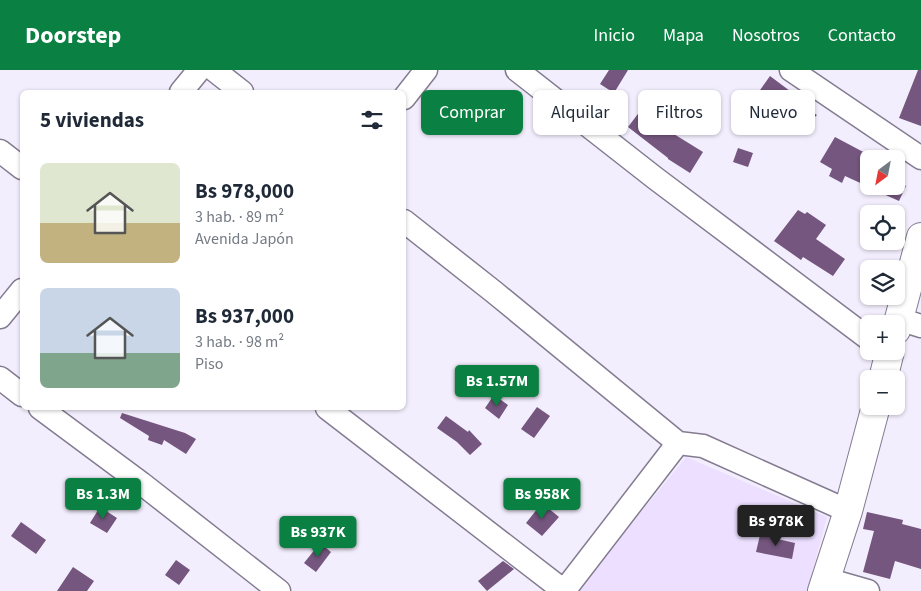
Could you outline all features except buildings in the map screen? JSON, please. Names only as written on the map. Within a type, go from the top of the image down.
[{"type":"street","points":[[183,90],[199,70]]},
{"type":"street","points":[[214,70],[239,90]]},
{"type":"street","points":[[406,95],[426,70]]},
{"type":"street","points":[[517,70],[655,178],[860,322]]},
{"type":"street","points":[[791,70],[921,158]]},
{"type":"street","points":[[0,150],[20,166]]},
{"type":"street","points":[[406,223],[678,443],[703,446],[848,511]]},
{"type":"street","points":[[900,315],[921,238]]},
{"type":"street","points":[[0,317],[20,292]]},
{"type":"street","points":[[0,378],[20,393]]},
{"type":"street","points":[[43,410],[141,483],[280,591]]},
{"type":"street","points":[[330,410],[564,591],[678,443]]},
{"type":"street","points":[[868,591],[824,585],[848,511],[874,415]]},
{"type":"shaded area","points":[[686,457],[827,517],[807,591],[577,591]]}]
